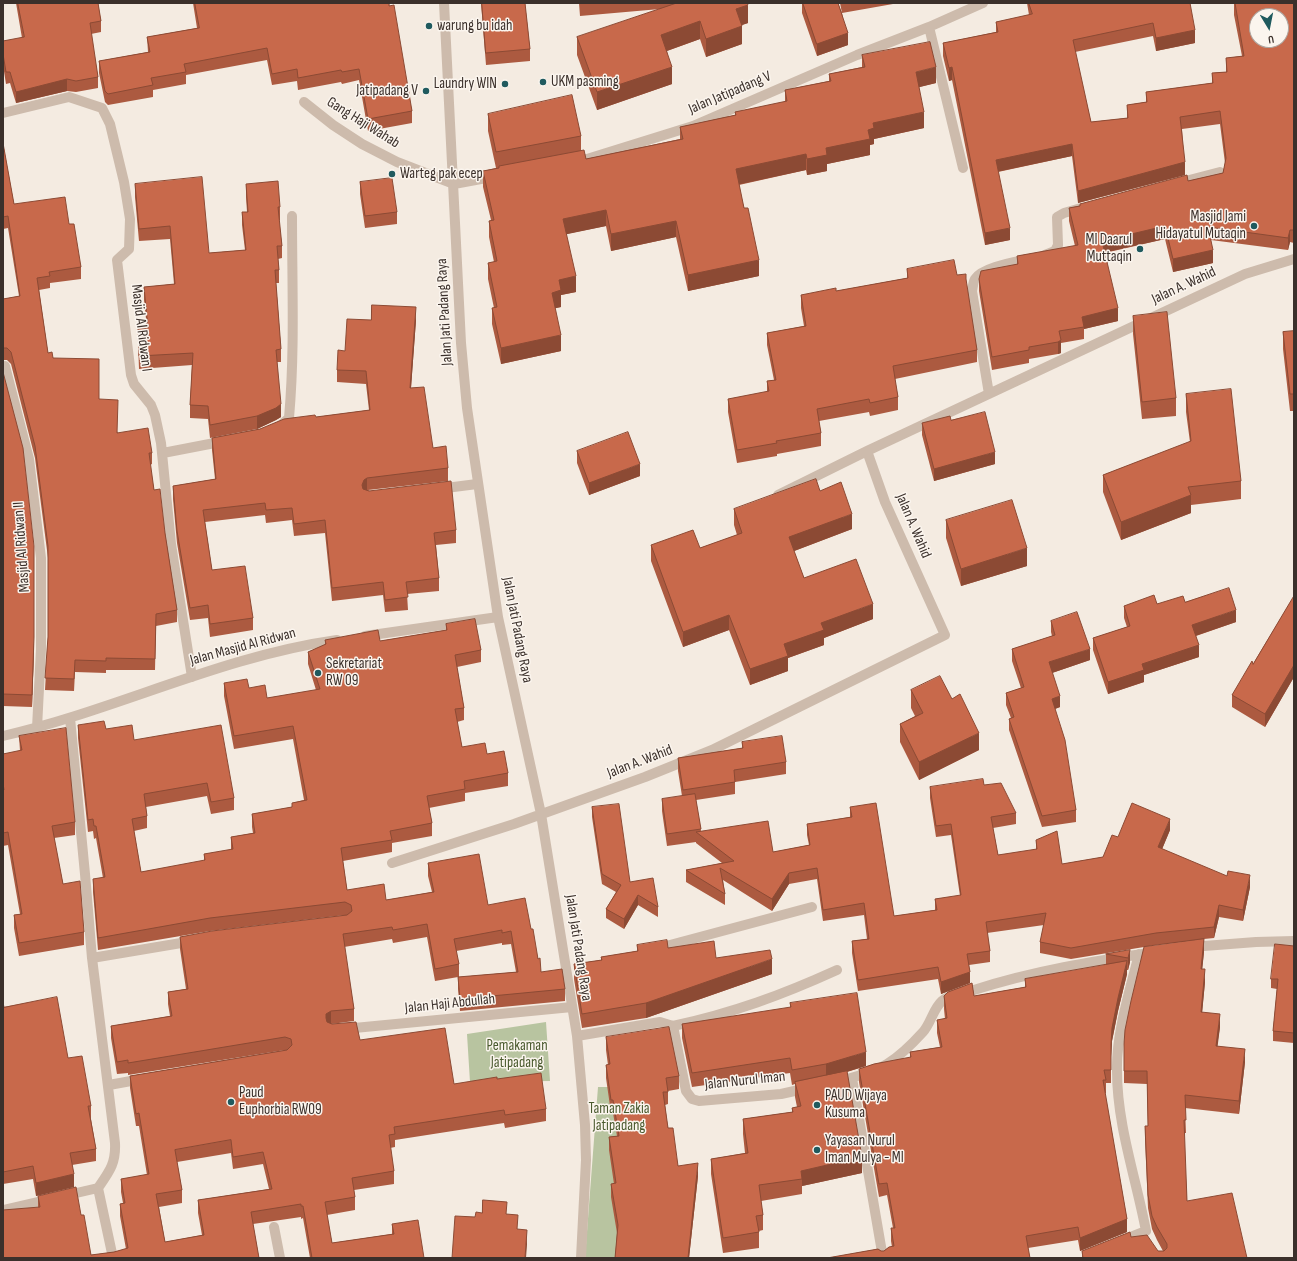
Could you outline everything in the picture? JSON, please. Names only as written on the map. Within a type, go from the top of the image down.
[{"type":"street","name":"Jalan Jati Padang Raya","points":[[444,3],[461,343],[467,408],[477,484],[498,617],[541,814],[570,969],[572,1007],[577,1036],[585,1125],[586,1160],[581,1258]]},
{"type":"street","name":"Jalan Jatipadang V","points":[[563,164],[587,159],[693,126],[983,3]]},
{"type":"street","points":[[929,27],[963,168]]},
{"type":"street","name":"Masjid Al Ridwan I","points":[[3,113],[69,97],[102,108],[110,124],[124,182],[130,219],[129,249],[117,260],[131,375],[134,384],[151,405],[163,453],[171,544],[192,677]]},
{"type":"street","name":"Gang Haji Wahab","points":[[304,102],[362,144],[397,162],[454,184]]},
{"type":"street","points":[[1168,186],[1220,172]]},
{"type":"street","points":[[454,184],[508,174]]},
{"type":"street","points":[[989,394],[972,291],[974,280],[978,275],[988,270],[1055,251],[1058,245],[1057,217],[1064,213],[1093,205]]},
{"type":"street","points":[[270,431],[280,426],[289,418],[293,326],[292,216]]},
{"type":"street","name":"Jalan A. Wahid","points":[[541,814],[645,777],[712,750],[944,635],[885,502],[867,451],[1245,274],[1294,259]]},
{"type":"street","name":"Masjid Al Ridwan II","points":[[5,366],[29,459],[41,558],[37,728]]},
{"type":"street","points":[[163,453],[237,439]]},
{"type":"street","points":[[766,500],[867,451]]},
{"type":"street","points":[[432,490],[477,484]]},
{"type":"street","name":"Jalan Masjid Al Ridwan","points":[[3,736],[70,718],[192,677],[289,649],[498,617]]},
{"type":"street","points":[[3,1210],[98,1188],[112,1167],[115,1157],[115,1143],[92,958],[85,866],[70,718]]},
{"type":"street","points":[[392,863],[541,814]]},
{"type":"street","points":[[644,952],[812,907]]},
{"type":"street","points":[[92,958],[204,939]]},
{"type":"street","points":[[1181,948],[1256,942],[1294,941]]},
{"type":"street","points":[[1151,1244],[1146,1231],[1120,1113],[1117,1070],[1120,1035],[1138,954],[1167,950]]},
{"type":"street","name":"Jalan Nurul Iman","points":[[673,1026],[686,1091],[692,1099],[699,1101],[781,1094],[852,1078],[887,1064],[909,1046],[924,1030],[937,1007],[948,997],[1046,971],[1092,961],[1138,954]]},
{"type":"street","points":[[577,1036],[660,1022],[673,1026],[734,1011],[797,989],[837,970]]},
{"type":"street","name":"Jalan Haji Abdullah","points":[[332,1030],[572,1007]]},
{"type":"street","points":[[108,1085],[155,1077]]},
{"type":"street","points":[[852,1078],[883,1258]]},
{"type":"street","points":[[98,1188],[113,1258]]},
{"type":"street","points":[[274,1227],[280,1258]]},
{"type":"street","points":[[1110,1245],[1146,1231]]},
{"type":"green space","name":"Pemakaman Jatipadang","points":[[546,1022],[550,1081],[470,1082],[467,1034]]},
{"type":"green space","name":"Taman Zakia Jatipadang","points":[[598,1087],[645,1087],[630,1258],[585,1258]]},
{"type":"building","points":[[18,3],[98,3],[101,21],[90,23],[98,77],[76,81],[67,79],[16,92],[10,72],[6,72],[3,54],[3,41],[24,37]]},
{"type":"building","points":[[195,3],[389,3],[389,6],[394,5],[412,111],[368,119],[359,69],[342,72],[341,70],[298,78],[297,69],[272,74],[267,48],[184,64],[186,72],[151,78],[153,85],[108,94],[105,91],[99,61],[150,52],[147,37],[199,28]]},
{"type":"building","points":[[482,3],[525,3],[530,49],[486,53]]},
{"type":"building","points":[[677,3],[747,3],[748,5],[736,9],[742,26],[706,39],[700,21],[661,35],[672,67],[597,92],[577,37]]},
{"type":"building","points":[[803,3],[838,3],[848,33],[817,44]]},
{"type":"building","points":[[1029,3],[1190,3],[1195,30],[1156,38],[1153,23],[1073,40],[1091,122],[1128,118],[1127,105],[1147,102],[1146,92],[1213,83],[1212,73],[1227,72],[1226,58],[1244,56],[1235,3],[1294,3],[1294,230],[1290,230],[1288,238],[1208,227],[1213,250],[1173,259],[1165,226],[1102,241],[1118,308],[1082,317],[1084,327],[1059,331],[1061,340],[1058,342],[1029,347],[1029,350],[992,357],[979,279],[981,271],[1018,264],[1017,256],[1078,245],[1069,208],[1187,175],[1188,181],[1223,173],[1226,158],[1220,111],[1180,117],[1185,162],[1078,191],[1072,144],[996,160],[1010,228],[985,233],[952,67],[949,68],[943,43],[998,32],[996,22],[1032,14]]},
{"type":"building","points":[[930,42],[936,67],[916,72],[924,112],[873,123],[874,128],[868,130],[870,139],[826,148],[827,155],[807,159],[806,154],[736,169],[744,208],[748,208],[759,260],[688,275],[676,221],[611,234],[606,210],[563,219],[576,276],[559,280],[561,290],[552,293],[561,335],[501,348],[492,308],[497,307],[488,263],[497,261],[489,221],[494,220],[483,171],[499,168],[499,166],[584,150],[586,159],[683,139],[680,127],[736,115],[735,112],[787,101],[785,90],[831,81],[829,74],[865,67],[862,55]]},
{"type":"building","points":[[572,95],[581,136],[496,152],[488,114]]},
{"type":"building","points":[[3,143],[14,204],[65,197],[69,224],[74,224],[81,267],[49,272],[50,276],[37,278],[48,353],[52,352],[53,358],[99,359],[99,399],[118,400],[117,433],[148,428],[152,453],[149,453],[154,490],[160,489],[177,610],[156,614],[155,659],[106,658],[106,661],[75,660],[74,679],[45,678],[48,637],[48,546],[35,446],[11,352],[7,348],[3,348],[3,299],[20,296],[8,216],[3,217]]},
{"type":"building","points":[[202,177],[209,253],[246,250],[242,212],[248,212],[246,184],[278,181],[280,207],[278,207],[282,246],[277,246],[279,270],[275,270],[281,349],[276,350],[281,404],[276,408],[257,416],[210,425],[208,406],[190,405],[193,353],[139,356],[138,329],[148,328],[144,287],[175,284],[170,226],[139,229],[135,184]]},
{"type":"building","points":[[392,178],[397,212],[365,216],[360,182]]},
{"type":"building","points":[[954,260],[957,275],[966,274],[977,350],[893,366],[898,397],[870,403],[869,399],[817,409],[821,433],[737,450],[728,399],[769,391],[767,381],[776,380],[767,333],[806,326],[801,295],[836,288],[836,291],[908,278],[907,269]]},
{"type":"building","points":[[372,305],[416,307],[410,388],[424,387],[433,448],[446,446],[448,468],[367,478],[364,480],[362,485],[363,489],[369,491],[451,481],[456,530],[434,533],[439,578],[406,582],[408,597],[385,600],[383,582],[332,588],[325,520],[294,524],[292,508],[266,510],[265,503],[203,510],[212,570],[245,566],[253,618],[210,624],[208,605],[190,608],[177,531],[173,486],[216,479],[212,438],[260,429],[284,419],[315,415],[316,417],[370,410],[366,371],[337,370],[338,350],[345,351],[347,319],[371,320]]},
{"type":"building","points":[[1167,312],[1176,398],[1142,402],[1133,316]]},
{"type":"building","points":[[1294,331],[1294,394],[1290,394],[1283,332]]},
{"type":"building","points":[[3,372],[23,448],[34,546],[34,637],[32,695],[3,694]]},
{"type":"building","points":[[1231,389],[1241,481],[1188,487],[1191,495],[1121,522],[1103,475],[1191,441],[1186,394]]},
{"type":"building","points":[[985,412],[995,452],[934,469],[922,423],[950,416],[951,420]]},
{"type":"building","points":[[628,432],[640,464],[589,483],[577,451]]},
{"type":"building","points":[[816,479],[820,491],[841,482],[852,514],[789,537],[804,578],[856,559],[873,604],[821,623],[824,630],[784,644],[788,656],[750,669],[729,615],[683,632],[651,545],[693,530],[700,548],[742,533],[734,509]]},
{"type":"building","points":[[1012,500],[1027,548],[961,569],[946,520]]},
{"type":"building","points":[[1229,588],[1236,610],[1192,625],[1199,645],[1142,664],[1144,670],[1108,682],[1093,638],[1130,626],[1124,606],[1154,595],[1157,604],[1183,596],[1185,602]]},
{"type":"building","points":[[1294,596],[1294,665],[1265,714],[1232,695],[1252,661],[1253,664]]},
{"type":"building","points":[[1077,612],[1090,649],[1049,662],[1060,696],[1052,699],[1065,740],[1076,810],[1042,816],[1009,719],[1014,717],[1006,693],[1024,687],[1012,649],[1055,635],[1051,621]]},
{"type":"building","points":[[475,619],[481,650],[455,655],[464,708],[455,709],[462,747],[485,743],[487,754],[504,751],[508,773],[464,781],[465,789],[427,796],[432,823],[390,831],[392,840],[341,848],[347,890],[384,884],[386,900],[434,892],[428,863],[479,854],[488,905],[525,898],[531,929],[533,929],[538,959],[540,958],[541,972],[562,969],[565,989],[460,999],[458,977],[518,972],[511,931],[502,933],[502,930],[454,939],[459,964],[435,969],[427,924],[393,930],[392,927],[343,934],[354,1009],[331,1011],[326,1014],[326,1018],[327,1022],[332,1024],[356,1022],[360,1040],[445,1028],[454,1084],[497,1077],[497,1079],[541,1073],[546,1109],[505,1115],[504,1110],[394,1127],[395,1134],[389,1135],[394,1171],[352,1178],[355,1197],[325,1202],[332,1243],[394,1234],[392,1224],[418,1220],[424,1258],[312,1258],[303,1206],[301,1206],[301,1204],[251,1212],[259,1258],[3,1258],[3,1210],[40,1207],[38,1196],[76,1187],[81,1215],[84,1215],[91,1255],[114,1252],[128,1248],[120,1204],[125,1203],[121,1179],[149,1174],[139,1113],[136,1114],[130,1076],[287,1050],[292,1045],[291,1039],[285,1037],[128,1063],[128,1060],[117,1062],[111,1026],[172,1016],[168,992],[188,989],[180,937],[212,931],[347,915],[352,911],[351,905],[345,902],[210,918],[98,938],[93,879],[105,877],[96,826],[94,826],[93,819],[88,820],[78,725],[104,721],[106,729],[132,725],[134,740],[221,725],[234,798],[211,802],[207,783],[144,794],[147,816],[132,819],[141,872],[205,860],[204,854],[233,849],[231,837],[255,833],[252,814],[292,807],[292,803],[307,800],[293,726],[234,736],[224,683],[247,679],[249,688],[265,685],[267,698],[320,689],[308,652],[326,644],[325,640],[378,630],[380,641],[447,630],[446,624]],"holes":[[[231,1140],[233,1157],[263,1152],[272,1189],[198,1200],[204,1235],[165,1242],[156,1194],[182,1190],[175,1150]]]},
{"type":"building","points":[[940,676],[952,699],[960,694],[979,733],[919,762],[900,724],[923,713],[911,690]]},
{"type":"building","points":[[66,728],[75,822],[52,826],[63,884],[80,881],[84,932],[19,943],[14,915],[22,914],[8,832],[3,833],[3,754],[22,750],[19,736]]},
{"type":"building","points":[[782,736],[786,762],[734,770],[735,782],[683,790],[678,758],[743,748],[742,742]]},
{"type":"building","points":[[983,779],[984,785],[1001,783],[1016,813],[991,817],[998,855],[1037,849],[1036,840],[1057,831],[1062,864],[1103,857],[1112,835],[1118,837],[1132,803],[1170,819],[1158,847],[1227,876],[1228,871],[1250,875],[1243,910],[1219,905],[1214,927],[1156,933],[1071,948],[1040,942],[1046,913],[986,922],[990,951],[967,954],[970,972],[941,982],[938,967],[858,980],[852,941],[869,939],[864,903],[823,910],[817,868],[789,873],[772,899],[720,868],[725,894],[686,870],[734,861],[696,832],[768,821],[773,852],[810,845],[807,824],[852,817],[850,807],[876,803],[894,916],[937,910],[935,899],[961,895],[951,824],[936,826],[930,787]]},
{"type":"building","points":[[695,794],[701,829],[667,834],[662,799]]},
{"type":"building","points":[[619,804],[630,882],[653,878],[658,907],[638,895],[624,919],[606,909],[621,885],[602,874],[592,807]]},
{"type":"building","points":[[1204,939],[1201,969],[1205,969],[1201,1012],[1220,1014],[1216,1046],[1245,1049],[1239,1101],[1185,1095],[1186,1120],[1184,1120],[1187,1201],[1232,1193],[1247,1258],[1083,1258],[1082,1251],[1130,1232],[1131,1237],[1147,1235],[1158,1251],[1164,1251],[1167,1248],[1167,1244],[1152,1216],[1148,1195],[1145,1126],[1148,1126],[1147,1071],[1124,1071],[1125,1030],[1144,947]]},
{"type":"building","points":[[667,940],[668,948],[714,941],[716,958],[770,950],[772,959],[646,1003],[582,1014],[574,964],[602,960],[601,957],[638,951],[637,945]]},
{"type":"building","points":[[1275,944],[1294,946],[1294,1033],[1273,1031],[1278,979],[1271,979]]},
{"type":"building","points":[[1130,950],[1128,958],[1106,954]]},
{"type":"building","points":[[1127,961],[1112,1028],[1111,1070],[1104,1070],[1106,1080],[1103,1080],[1127,1219],[1080,1238],[1078,1227],[1026,1236],[1030,1258],[827,1258],[878,1249],[884,1251],[889,1247],[894,1246],[891,1228],[895,1228],[887,1183],[879,1184],[859,1069],[874,1064],[911,1057],[910,1052],[942,1047],[937,1020],[947,1018],[944,996],[948,992],[972,983],[974,996],[1026,987],[1025,979]]},
{"type":"building","points":[[857,993],[866,1052],[826,1064],[792,1070],[790,1058],[692,1073],[682,1024],[791,1007],[790,1003]]},
{"type":"building","points":[[57,997],[68,1058],[82,1056],[91,1106],[88,1106],[96,1149],[70,1153],[74,1174],[36,1183],[33,1166],[3,1172],[3,1003],[4,1007]]},
{"type":"building","points":[[669,1027],[679,1076],[666,1078],[668,1092],[663,1092],[668,1128],[673,1128],[678,1166],[698,1163],[688,1258],[615,1258],[618,1225],[611,1184],[616,1183],[609,1137],[619,1136],[613,1100],[611,1100],[606,1065],[610,1064],[606,1037]]},
{"type":"building","points":[[847,1071],[862,1157],[801,1171],[802,1179],[759,1185],[763,1215],[756,1216],[759,1232],[723,1238],[711,1159],[748,1153],[743,1119],[793,1112],[792,1108],[801,1106],[795,1082]]},
{"type":"building","points":[[483,1200],[507,1202],[506,1214],[518,1215],[517,1229],[527,1230],[525,1258],[452,1258],[455,1216],[475,1217],[476,1212],[482,1213]]},
{"type":"place","name":"warung bu idah","points":[[429,26]]},
{"type":"place","name":"UKM pasming","points":[[543,82]]},
{"type":"place","name":"Laundry WIN","points":[[505,84]]},
{"type":"place","name":"Jatipadang V","points":[[426,91]]},
{"type":"place","name":"Warteg pak ecep","points":[[392,174]]},
{"type":"place","name":"Masjid Jami Hidayatul Mutaqin","points":[[1254,226]]},
{"type":"place","name":"MI Daarul Muttaqin","points":[[1140,249]]},
{"type":"place","name":"Sekretariat RW 09","points":[[318,673]]},
{"type":"place","name":"Paud Euphorbia RW09","points":[[231,1102]]},
{"type":"place","name":"PAUD Wijaya Kusuma","points":[[817,1105]]},
{"type":"place","name":"Yayasan Nurul Iman Mulya - MI","points":[[817,1150]]}]
